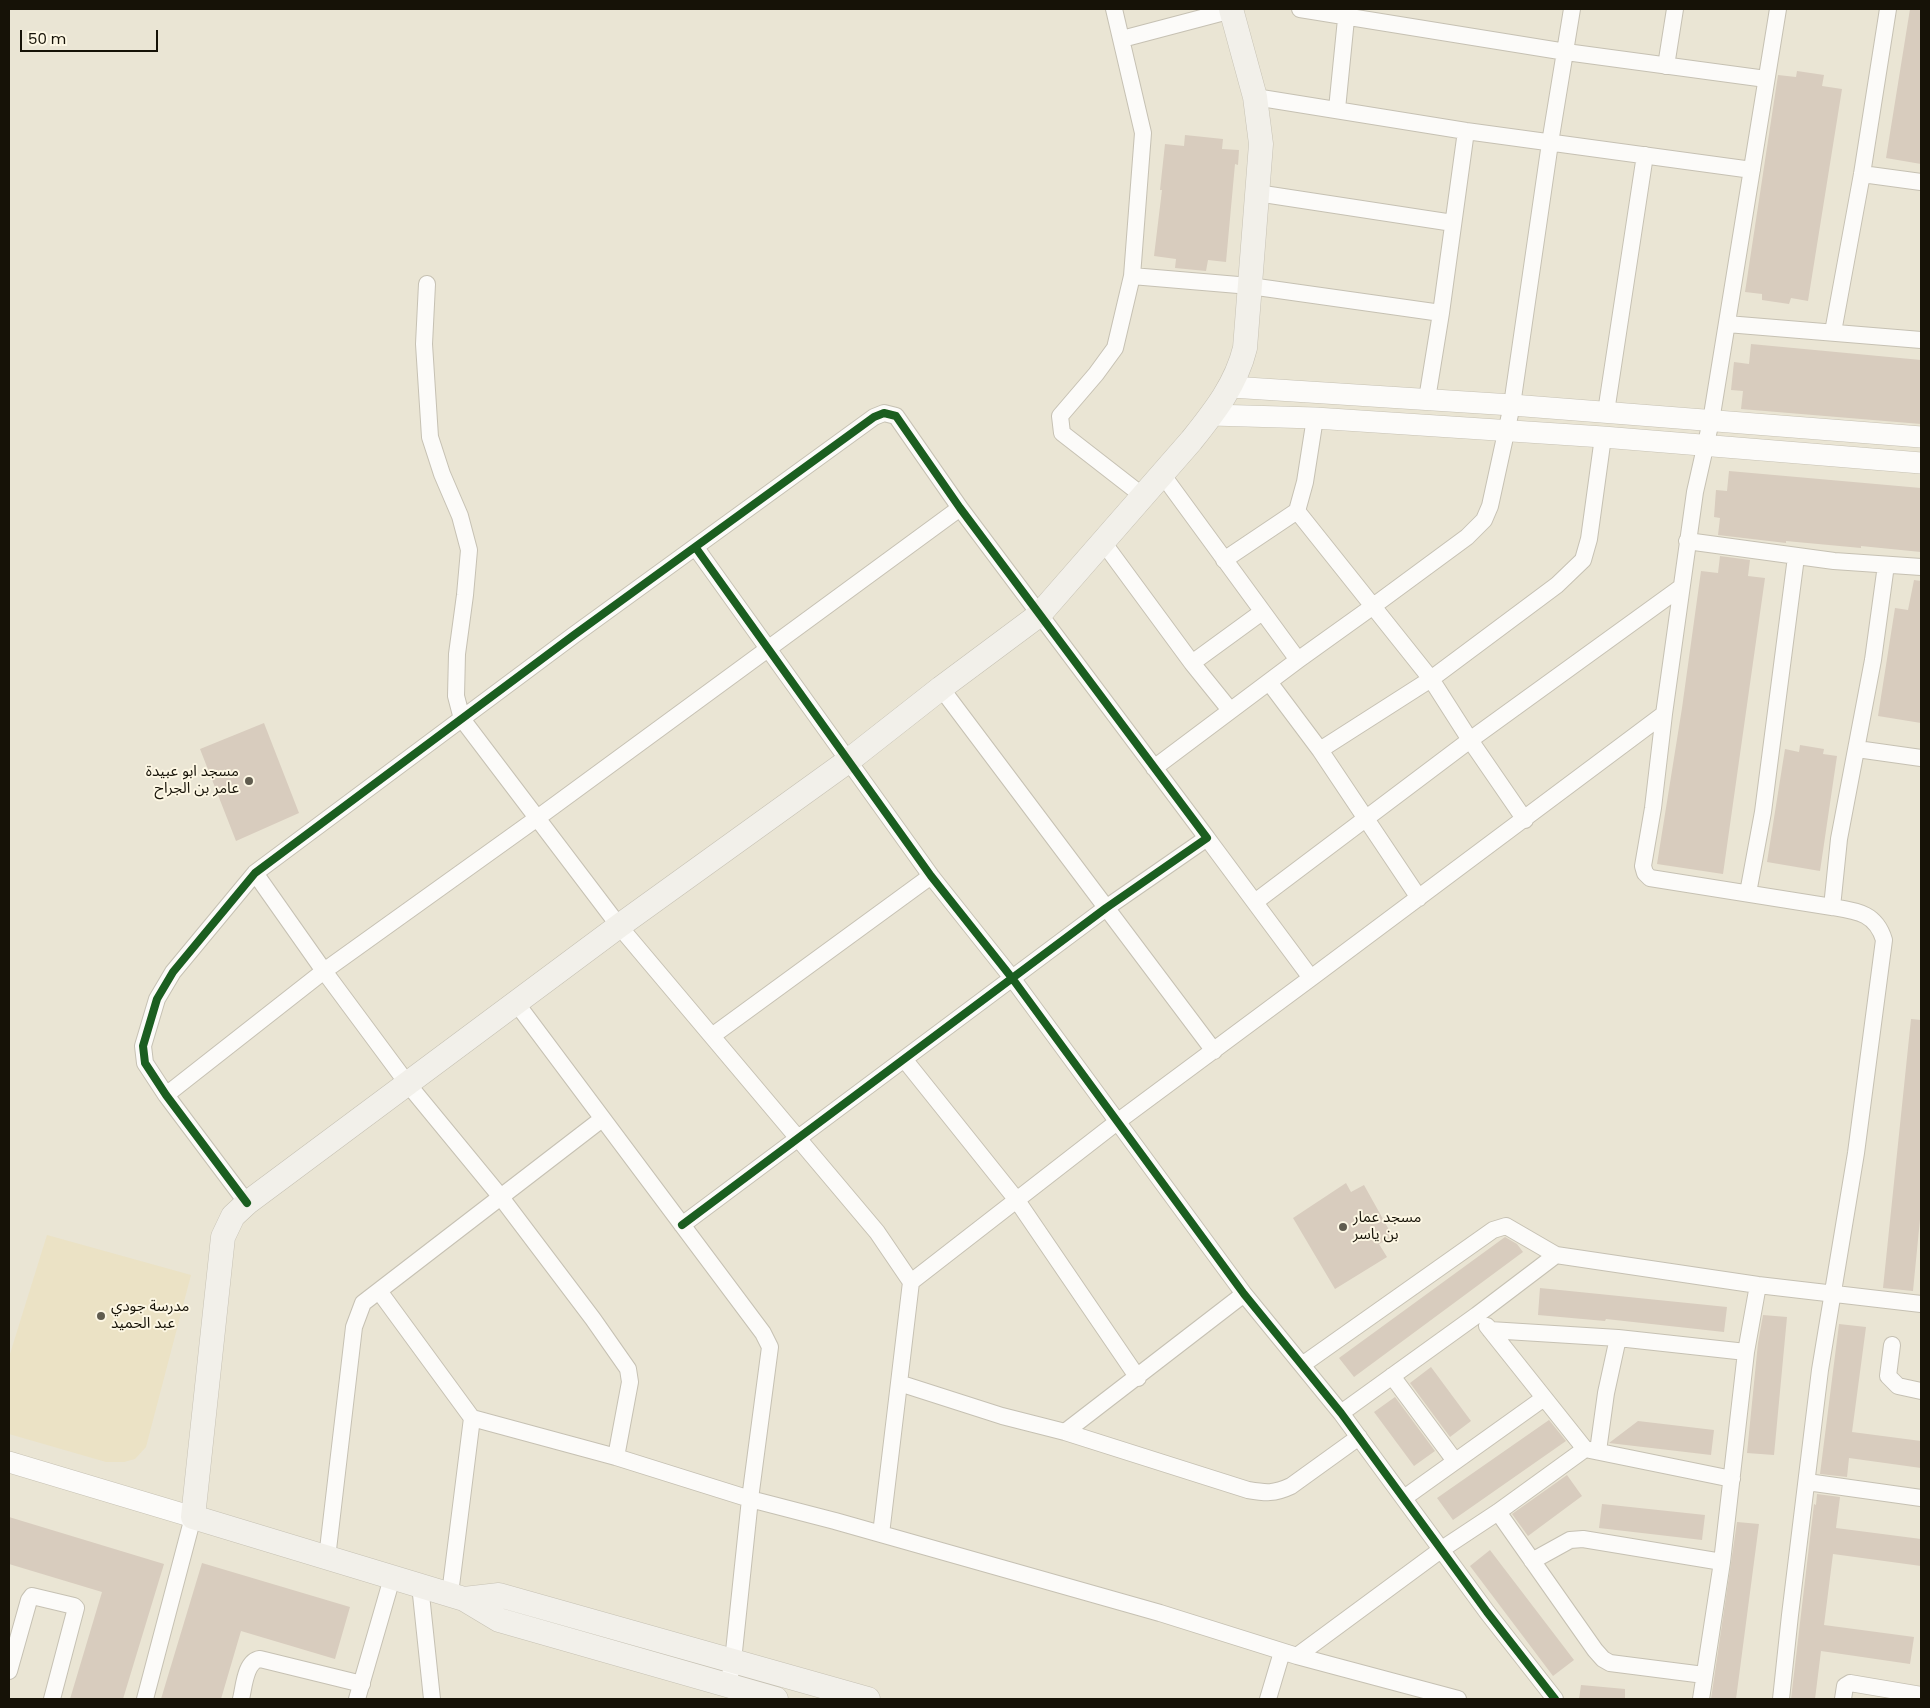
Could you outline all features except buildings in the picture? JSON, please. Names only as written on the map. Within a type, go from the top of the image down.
[{"type":"main road","points":[[776,1699],[499,1620],[457,1596],[193,1517],[223,1238],[233,1216],[247,1203],[407,1083],[517,1004],[619,926],[848,761],[941,688],[1039,615],[1212,415],[1231,387],[1245,348],[1261,144],[1256,97],[1232,9]]},
{"type":"main road","points":[[457,1596],[499,1595],[868,1699]]},
{"type":"street","points":[[1114,9],[1143,133],[1132,276],[1115,348],[1096,374],[1060,416],[1060,426],[1062,433],[1143,496]]},
{"type":"street","points":[[1122,39],[1232,9]]},
{"type":"street","points":[[1300,9],[1347,12],[1566,52],[1766,78]]},
{"type":"street","points":[[1154,768],[1230,710],[1467,537],[1484,520],[1490,506],[1512,405],[1550,143],[1572,9]]},
{"type":"street","points":[[1666,66],[1674,9]]},
{"type":"street","points":[[1778,9],[1712,421],[1695,492],[1687,540],[1653,808],[1643,866],[1645,873],[1650,878],[1849,910],[1870,918],[1880,927],[1884,940],[1856,1152],[1820,1370],[1781,1699]]},
{"type":"street","points":[[1832,332],[1862,174],[1888,9]]},
{"type":"street","points":[[1337,109],[1347,12]]},
{"type":"street","points":[[1256,97],[1466,131],[1752,170]]},
{"type":"street","points":[[1427,399],[1466,131]]},
{"type":"street","points":[[1606,412],[1645,155]]},
{"type":"street","points":[[1862,174],[1921,182]]},
{"type":"street","points":[[1257,193],[1453,222]]},
{"type":"street","points":[[1132,276],[1250,286],[1441,313]]},
{"type":"street","points":[[427,284],[424,344],[430,437],[442,474],[460,516],[469,550],[465,595],[456,654],[456,696],[462,719],[619,926],[877,1232],[911,1282],[881,1534]]},
{"type":"street","points":[[1727,324],[1921,340]]},
{"type":"street","points":[[1231,387],[1512,405],[1921,437]]},
{"type":"street","points":[[247,1203],[166,1095],[145,1063],[143,1046],[157,999],[173,972],[255,873],[574,635],[874,417],[884,413],[896,416],[960,508],[1039,615],[1311,978]]},
{"type":"street","points":[[1212,415],[1315,418],[1603,437],[1921,463]]},
{"type":"street","points":[[1224,560],[1297,511],[1305,482],[1315,418]]},
{"type":"street","points":[[1320,750],[1431,679],[1557,584],[1583,560],[1590,540],[1603,437]]},
{"type":"street","points":[[1162,474],[1298,660]]},
{"type":"street","points":[[166,1095],[324,971],[960,508]]},
{"type":"street","points":[[1297,511],[1431,679],[1525,820]]},
{"type":"street","points":[[1687,540],[1796,557],[1886,565],[1921,566]]},
{"type":"street","points":[[1103,542],[1192,663],[1230,710]]},
{"type":"street","points":[[696,548],[931,876],[1012,978],[1244,1294],[1341,1413],[1487,1612],[1555,1699]]},
{"type":"street","points":[[1748,893],[1763,812],[1796,557]]},
{"type":"street","points":[[1832,907],[1839,839],[1873,660],[1886,565]]},
{"type":"street","points":[[1255,902],[1470,740],[1680,588]]},
{"type":"street","points":[[1192,663],[1262,612]]},
{"type":"street","points":[[1269,682],[1320,750],[1419,898]]},
{"type":"street","points":[[941,688],[1214,1051]]},
{"type":"street","points":[[911,1282],[1117,1122],[1525,820],[1664,714]]},
{"type":"street","points":[[1856,749],[1921,758]]},
{"type":"street","points":[[682,1225],[1106,908],[1207,838]]},
{"type":"street","points":[[255,873],[324,971],[407,1083],[500,1196],[593,1319],[628,1369],[630,1382],[616,1457]]},
{"type":"street","points":[[712,1036],[931,876]]},
{"type":"street","points":[[517,1004],[763,1333],[770,1347],[750,1499],[733,1661],[728,1685]]},
{"type":"street","points":[[904,1059],[1016,1199],[1138,1378]]},
{"type":"street","points":[[327,1558],[354,1327],[363,1303],[602,1119]]},
{"type":"street","points":[[1302,1365],[1492,1230],[1506,1226],[1556,1255],[1832,1295],[1921,1304]]},
{"type":"street","points":[[1341,1413],[1477,1315],[1556,1255]]},
{"type":"street","points":[[1701,1699],[1722,1562],[1746,1352],[1758,1285]]},
{"type":"street","points":[[379,1291],[472,1418],[616,1457],[750,1499],[1160,1613],[1290,1654],[1458,1699]]},
{"type":"street","points":[[1065,1432],[1138,1378],[1244,1294]]},
{"type":"street","points":[[1477,1315],[1544,1398],[1592,1450],[1732,1480]]},
{"type":"street","points":[[1490,1330],[1618,1338],[1746,1352]]},
{"type":"street","points":[[1268,1699],[1290,1654],[1442,1549],[1592,1450],[1618,1338]]},
{"type":"street","points":[[1892,1345],[1888,1376],[1898,1386],[1921,1391]]},
{"type":"street","points":[[1392,1376],[1455,1461]]},
{"type":"street","points":[[899,1383],[1002,1416],[1065,1432],[1248,1490],[1266,1493],[1279,1492],[1291,1486],[1359,1437]]},
{"type":"street","points":[[1404,1498],[1544,1398]]},
{"type":"street","points":[[457,1596],[472,1418]]},
{"type":"street","points":[[9,1462],[193,1517],[146,1699]]},
{"type":"street","points":[[1807,1482],[1921,1498]]},
{"type":"street","points":[[1498,1512],[1603,1660],[1610,1663],[1704,1674]]},
{"type":"street","points":[[1532,1561],[1570,1540],[1583,1539],[1722,1562]]},
{"type":"street","points":[[241,1699],[250,1664],[260,1659],[360,1692],[392,1578]]},
{"type":"street","points":[[420,1585],[432,1699]]},
{"type":"street","points":[[9,1671],[29,1600],[32,1596],[74,1606],[76,1608],[52,1699]]},
{"type":"street","points":[[1843,1699],[1845,1686],[1850,1683],[1921,1695]]},
{"type":"shaded area","name":"مدرسة جودي عبد الحميد","points":[[47,1235],[191,1275],[146,1447],[135,1459],[124,1462],[106,1462],[9,1434],[9,1357]]},
{"type":"cycle path","points":[[247,1203],[166,1095],[145,1063],[143,1046],[157,999],[173,972],[255,873],[574,635],[874,417],[884,413],[896,416],[960,508],[1207,838],[1106,908],[682,1225]]},
{"type":"cycle path","points":[[696,548],[931,876],[1012,978],[1244,1294],[1341,1413],[1487,1612],[1555,1699]]},
{"type":"place","name":"مسجد ابو عبيدة عامر بن الجراح","points":[[249,781]]},
{"type":"place","name":"مسجد عمار بن ياسر","points":[[1343,1227]]},
{"type":"place","name":"مدرسة جودي عبد الحميد","points":[[101,1316]]}]
